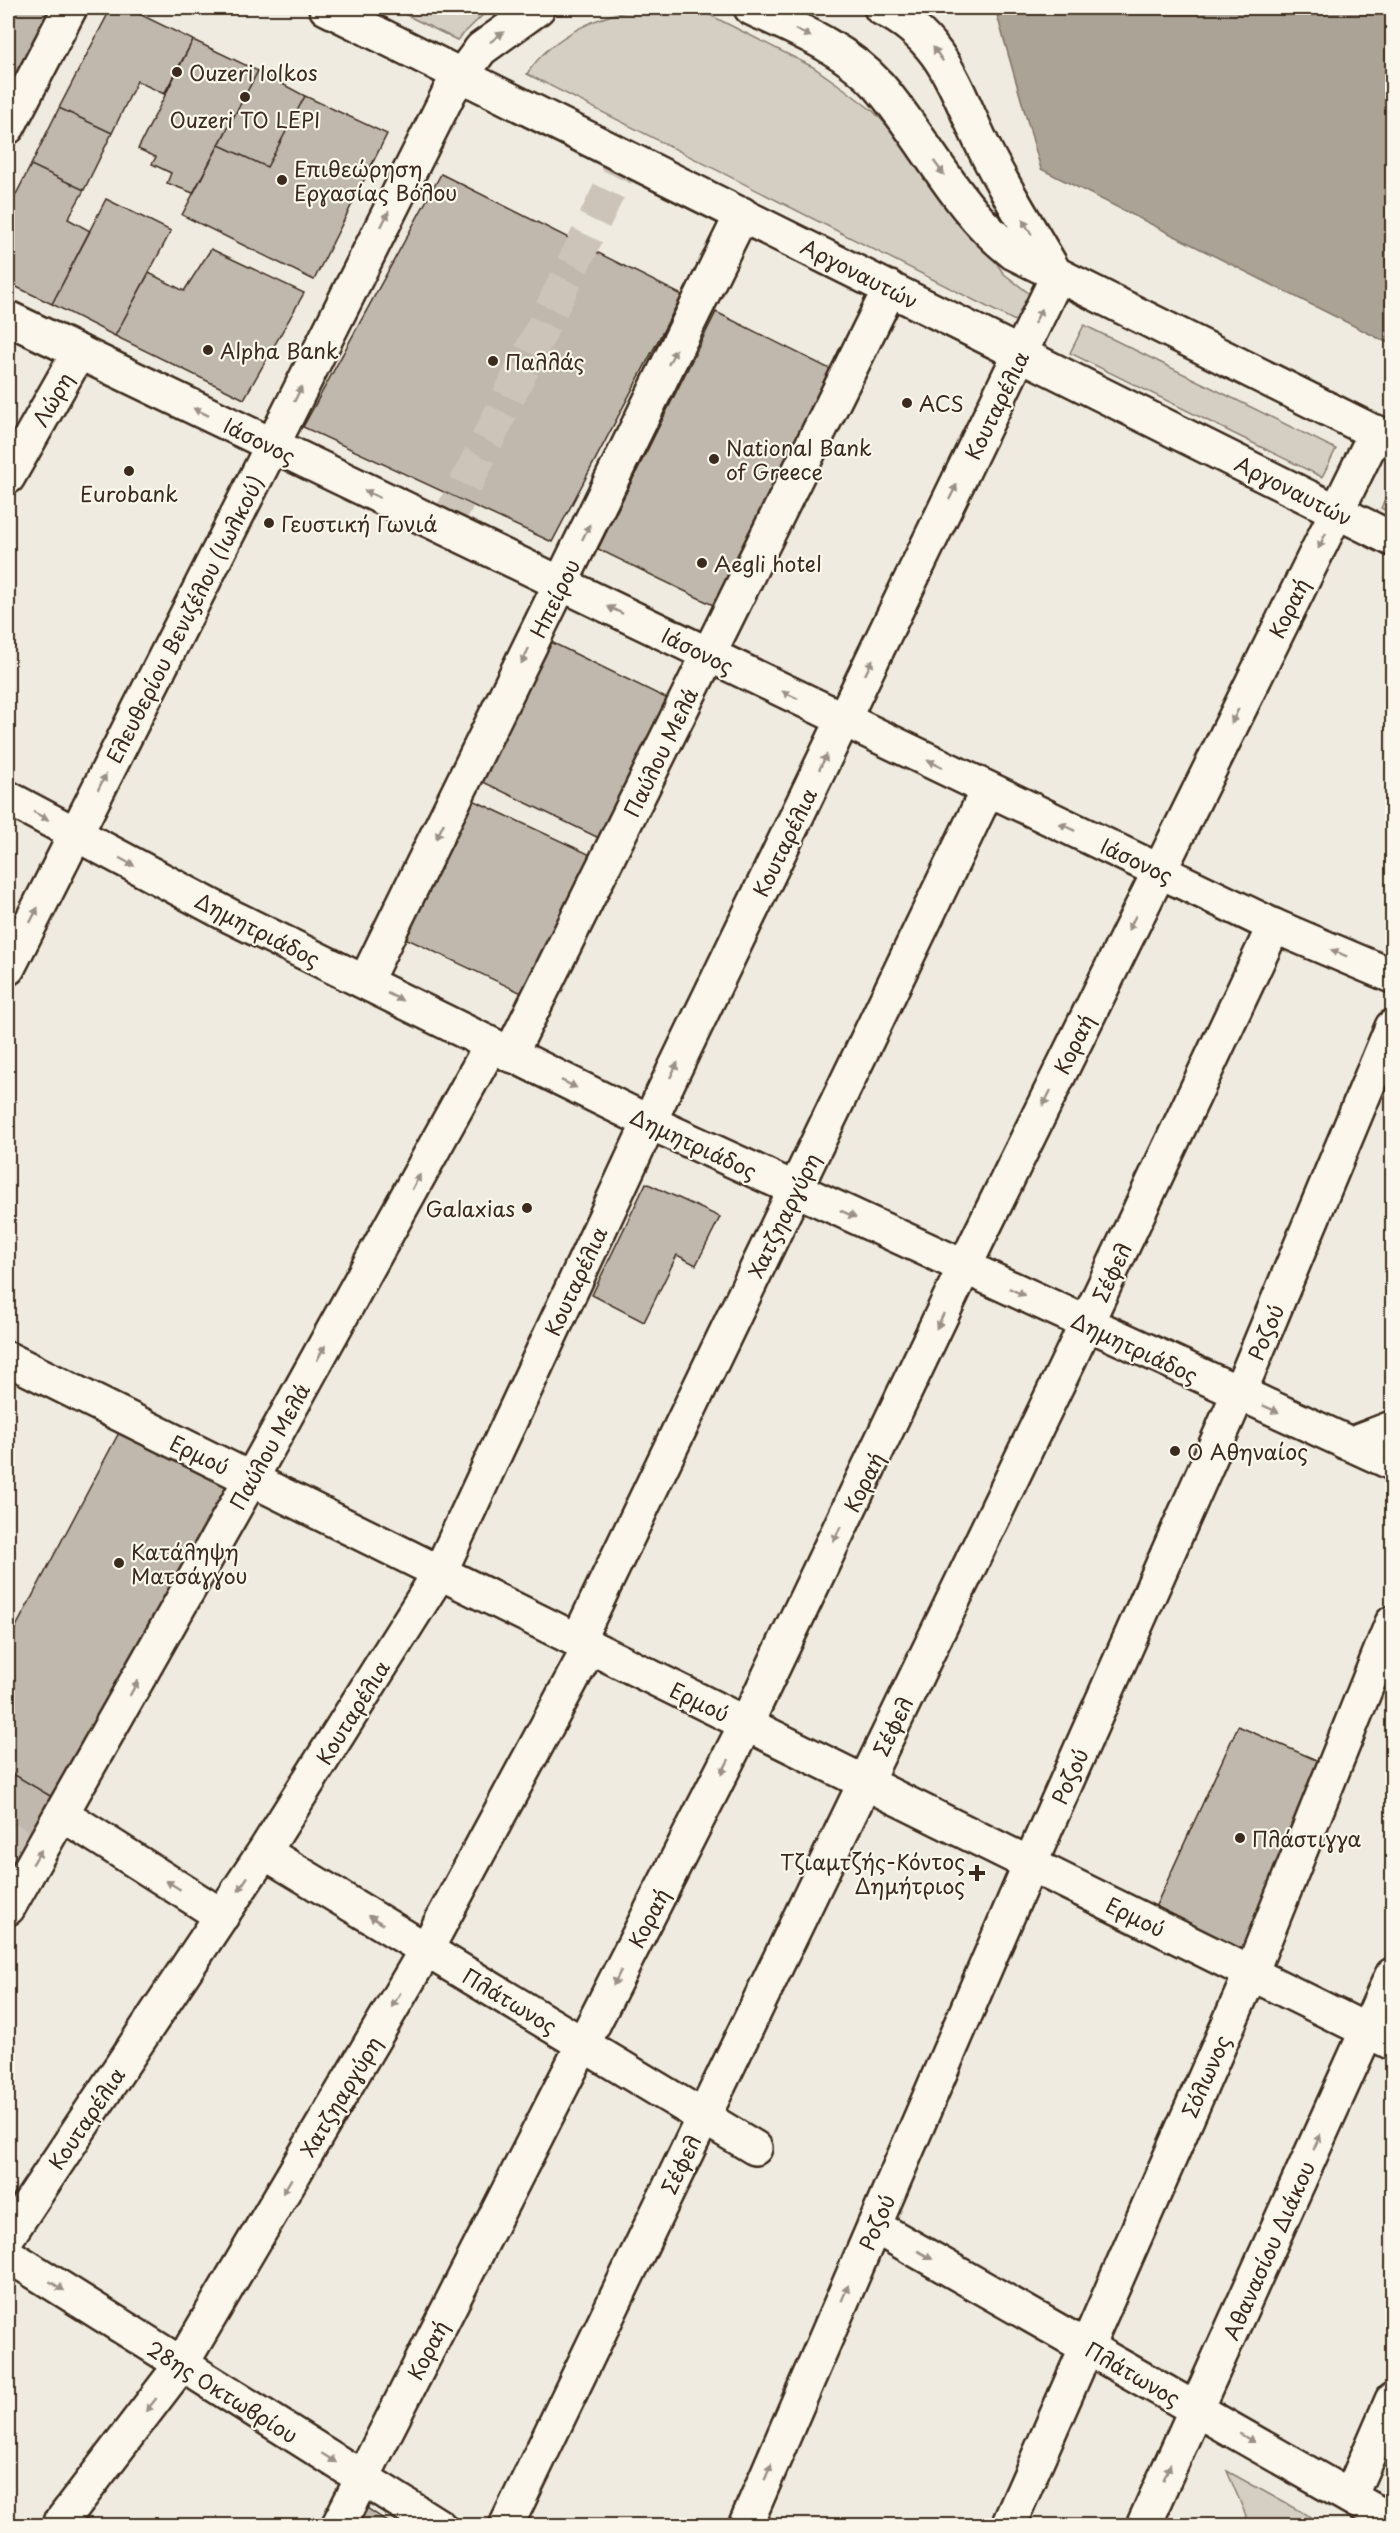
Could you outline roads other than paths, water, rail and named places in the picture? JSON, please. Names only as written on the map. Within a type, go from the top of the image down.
[{"type":"street","points":[[8,127],[70,8]]},
{"type":"street","name":"Αργοναυτών","points":[[327,8],[1392,539]]},
{"type":"street","name":"Ελευθερίου Βενιζέλου (Ιωλκού)","points":[[8,968],[272,446],[436,113],[471,60],[496,36],[538,8]]},
{"type":"street","points":[[750,8],[838,50],[878,86],[986,229],[1014,253],[1057,277],[1384,437]]},
{"type":"street","points":[[881,8],[905,19],[934,48],[948,69],[986,152],[1015,208],[1057,277]]},
{"type":"street","name":"Ηπείρου","points":[[365,982],[742,214]]},
{"type":"street","name":"Κουταρέλια","points":[[8,2236],[264,1852],[440,1572],[649,1122],[1057,277]]},
{"type":"street","name":"Παύλου Μελά","points":[[8,1908],[251,1479],[501,1050],[708,655],[890,288]]},
{"type":"street","name":"Ιάσονος","points":[[8,318],[1274,926],[1392,976]]},
{"type":"street","name":"Λώρη","points":[[8,477],[79,352]]},
{"type":"street","name":"Κοραή","points":[[338,2526],[746,1724],[964,1268],[1158,870],[1337,511],[1384,437]]},
{"type":"street","name":"Χατζηαργύρη","points":[[58,2526],[181,2365],[426,1950],[584,1643],[794,1190],[988,789]]},
{"type":"street","name":"Δημητριάδος","points":[[8,798],[230,916],[649,1122],[1392,1463]]},
{"type":"street","name":"Σέφελ","points":[[506,2526],[1086,1324],[1274,926]]},
{"type":"street","name":"Ροζού","points":[[745,2526],[1030,1864],[1238,1394],[1392,1027]]},
{"type":"street","name":"Ερμού","points":[[8,1359],[1380,2037]]},
{"type":"street","points":[[1345,1442],[1353,1443],[1392,1428]]},
{"type":"street","name":"Σόλωνος","points":[[1008,2526],[1251,1973],[1392,1623]]},
{"type":"street","points":[[63,1814],[222,1916]]},
{"type":"street","name":"Πλάτωνος","points":[[264,1852],[755,2148]]},
{"type":"street","name":"Αθανασίου Διάκου","points":[[1143,2526],[1196,2409],[1380,2037],[1392,1975]]},
{"type":"street","name":"Πλάτωνος","points":[[874,2226],[1392,2521]]},
{"type":"street","name":"28ης Οκτωβρίου","points":[[8,2255],[439,2526]]},
{"type":"street","points":[[1350,2497],[1392,2400]]},
{"type":"tunnel","points":[[444,529],[626,156]]},
{"type":"tunnel","points":[[8,1838],[38,1856]]},
{"type":"place","name":"Ouzeri Iolkos","points":[[177,72]]},
{"type":"place","name":"Ouzeri TO LEPI","points":[[245,97]]},
{"type":"place","name":"Επιθεώρηση Εργασίας Βόλου","points":[[282,180]]},
{"type":"place","name":"Alpha Bank","points":[[208,350]]},
{"type":"place","name":"Παλλάς","points":[[493,361]]},
{"type":"place","name":"ACS","points":[[907,403]]},
{"type":"place","name":"National Bank of Greece","points":[[714,459]]},
{"type":"place","name":"Eurobank","points":[[129,471]]},
{"type":"place","name":"Γευστική Γωνιά","points":[[269,523]]},
{"type":"place","name":"Aegli hotel","points":[[702,563]]},
{"type":"place","name":"Galaxias","points":[[527,1208]]},
{"type":"place","name":"Ο Αθηναίος","points":[[1175,1451]]},
{"type":"place","name":"Κατάληψη Ματσάγγου","points":[[119,1563]]},
{"type":"place","name":"Πλάστιγγα","points":[[1240,1838]]},
{"type":"place","name":"Τζιαμτζής-Κόντος Δημήτριος","points":[[977,1873]]}]
